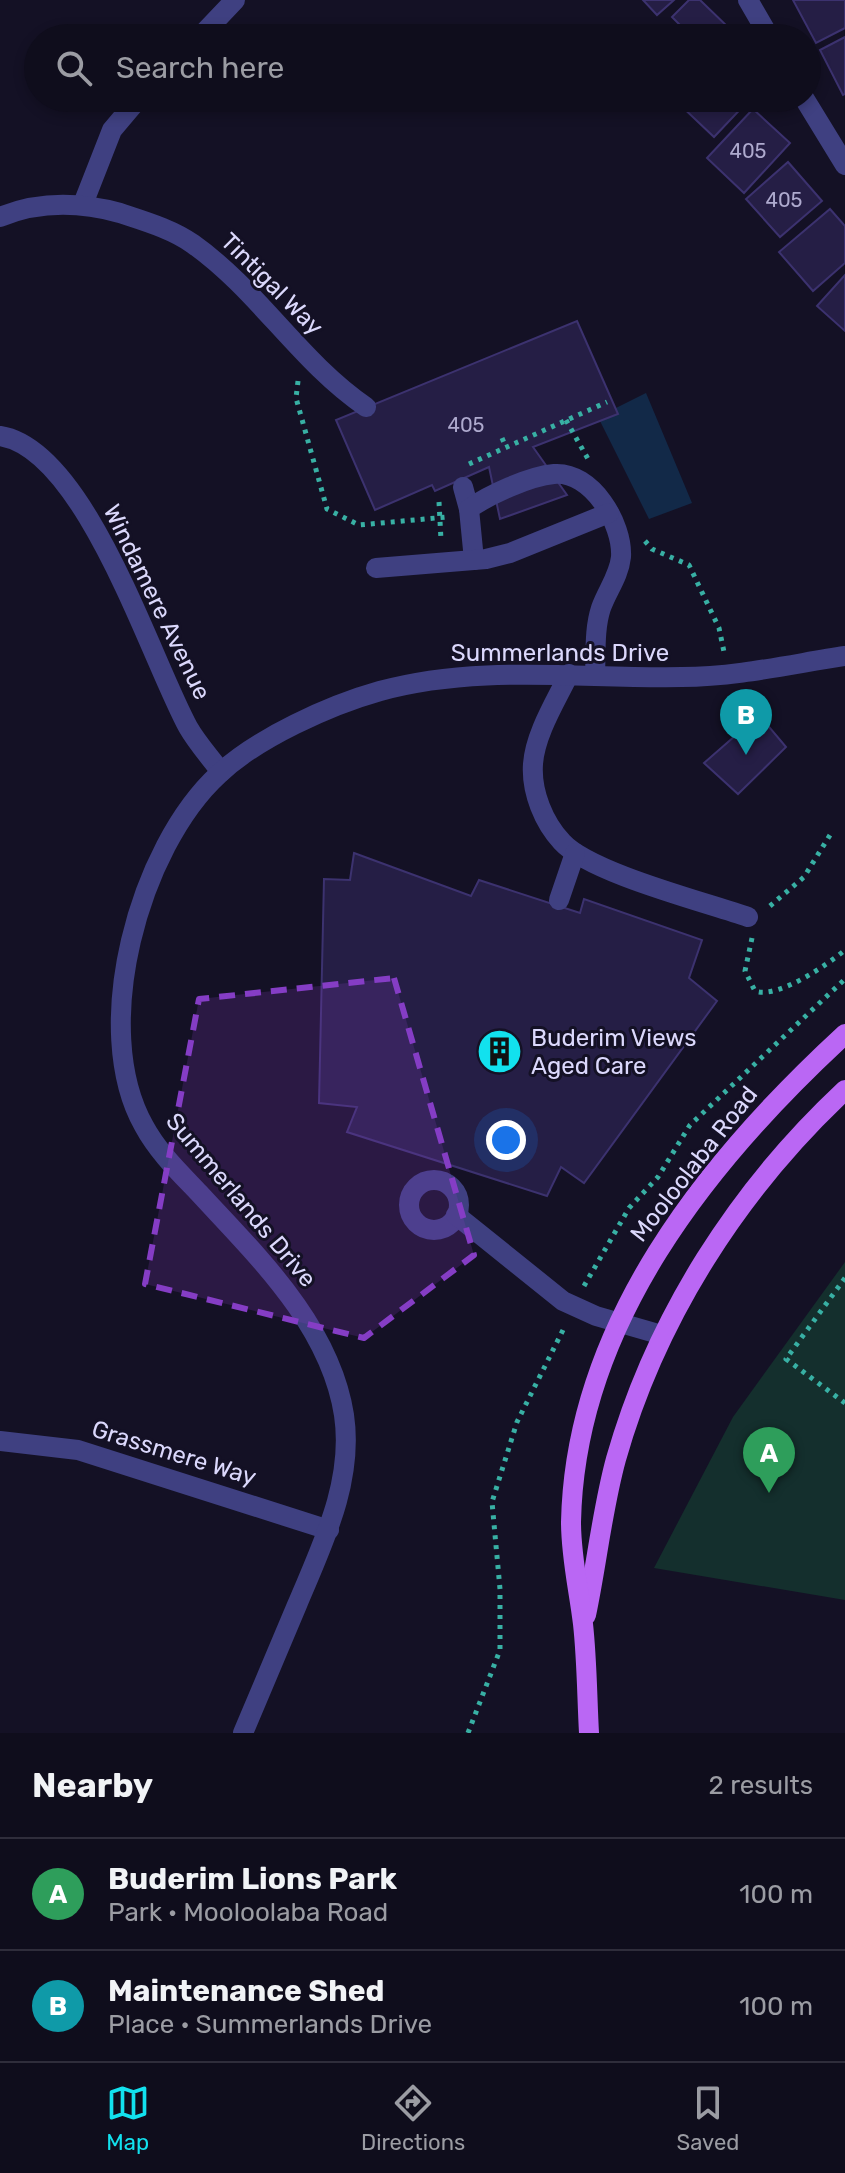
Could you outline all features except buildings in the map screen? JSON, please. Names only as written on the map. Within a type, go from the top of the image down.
[{"type":"main road","name":"Mooloolaba Road","points":[[589,1733],[583,1626],[571,1558],[574,1494],[588,1414],[619,1323],[656,1253],[704,1186],[757,1121],[845,1034]]},
{"type":"main road","name":"Mooloolaba Road","points":[[583,1626],[616,1459],[662,1335],[713,1245],[757,1189],[845,1090]]},
{"type":"street","points":[[212,24],[235,0]]},
{"type":"street","points":[[748,0],[762,24]]},
{"type":"street","points":[[83,204],[112,130],[127,112]]},
{"type":"street","points":[[813,112],[845,165]]},
{"type":"street","name":"Tintigal Way","points":[[0,217],[30,208],[83,204],[132,217],[191,242],[232,276],[314,363],[366,407]]},
{"type":"street","name":"Windamere Avenue","points":[[0,436],[29,447],[65,483],[83,507],[188,727],[221,772]]},
{"type":"street","points":[[461,513],[494,493],[554,474],[581,483],[597,495],[609,513],[621,557],[617,576],[600,611],[595,675]]},
{"type":"street","points":[[463,487],[461,513],[474,560]]},
{"type":"street","points":[[376,568],[474,560],[510,553],[609,513]]},
{"type":"street","name":"Summerlands Drive","points":[[243,1733],[329,1530],[344,1469],[345,1428],[338,1391],[321,1348],[299,1309],[153,1141],[128,1092],[122,1066],[127,973],[145,897],[174,831],[221,772],[299,725],[351,699],[385,690],[454,677],[569,674],[690,677],[845,656]]},
{"type":"street","points":[[569,674],[538,742],[533,764],[535,789],[545,819],[562,842],[598,865],[754,921]]},
{"type":"street","points":[[559,900],[575,853]]},
{"type":"street","points":[[456,1215],[563,1301],[619,1323],[662,1335]]},
{"type":"street","name":"Grassmere Way","points":[[0,1441],[78,1450],[329,1530]]},
{"type":"path","points":[[314,363],[300,378],[295,389],[327,509],[359,525],[440,518],[461,513]]},
{"type":"path","points":[[466,465],[607,402]]},
{"type":"path","points":[[566,420],[594,470]]},
{"type":"path","points":[[502,438],[506,447]]},
{"type":"path","points":[[439,491],[440,518]]},
{"type":"path","points":[[641,530],[647,545],[681,559],[695,574],[719,628],[727,673]]},
{"type":"path","points":[[830,835],[804,877],[754,921],[745,971],[755,991],[764,994],[817,969],[845,950]]},
{"type":"path","points":[[582,1289],[629,1208],[658,1177],[690,1125],[845,979]]},
{"type":"path","points":[[845,1278],[786,1359],[845,1403]]},
{"type":"path","points":[[468,1733],[500,1650],[500,1589],[492,1502],[517,1422],[565,1327]]},
{"type":"highlighted area","points":[[394,978],[474,1255],[364,1338],[145,1284],[199,999]]},
{"type":"green space","points":[[845,1262],[845,1600],[654,1568],[733,1417]]},
{"type":"water","points":[[646,393],[692,503],[649,519],[598,417]]},
{"type":"place","name":"Maintenance Shed","points":[[746,755]]},
{"type":"place","name":"Buderim Views Aged Care","points":[[500,1052]]},
{"type":"place","name":"Buderim Lions Park","points":[[769,1493]]}]
